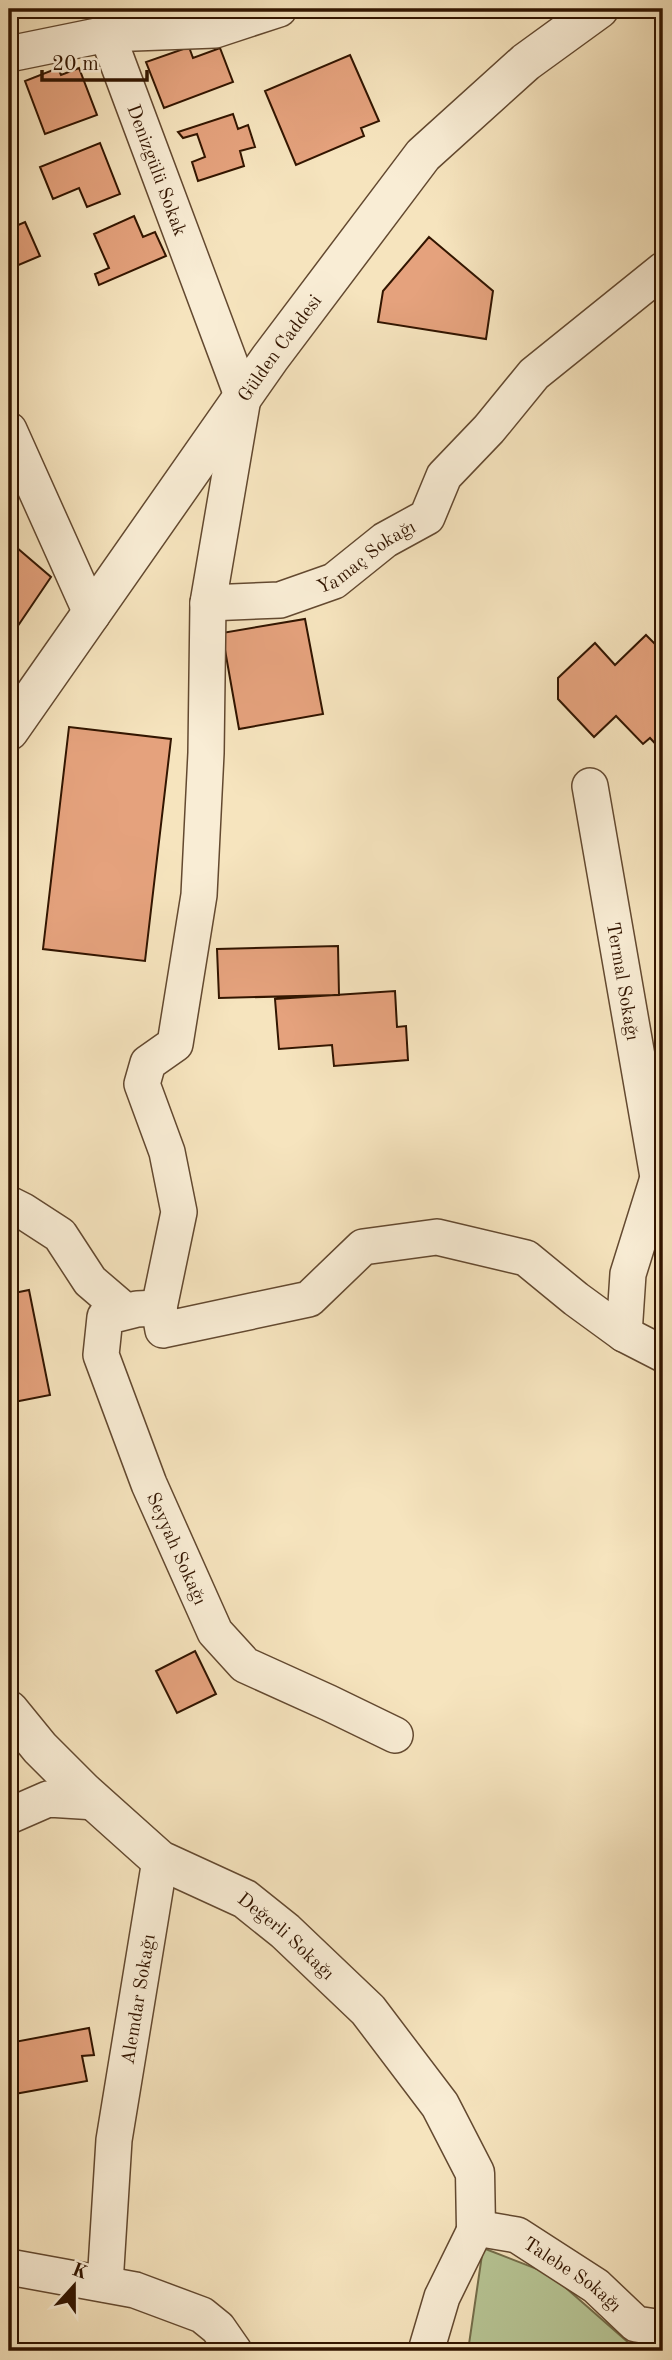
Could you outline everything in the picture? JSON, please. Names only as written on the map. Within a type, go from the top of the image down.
[{"type":"street","points":[[9,54],[107,34],[215,30],[279,9]]},
{"type":"street","name":"Gülden Caddesi","points":[[9,731],[243,398],[423,155],[526,62],[599,9]]},
{"type":"street","name":"Denizgülü Sokak","points":[[107,34],[243,398]]},
{"type":"street","name":"Yamaç Sokağı","points":[[208,603],[280,600],[334,581],[385,540],[427,517],[444,476],[489,429],[534,374],[663,270]]},
{"type":"street","points":[[142,1310],[179,1212],[167,1152],[142,1084],[148,1063],[175,1044],[199,895],[206,753],[208,603],[243,398]]},
{"type":"street","points":[[9,430],[92,615]]},
{"type":"street","name":"Termal Sokağı","points":[[590,786],[660,1170]]},
{"type":"street","points":[[624,1334],[628,1274],[660,1170]]},
{"type":"street","points":[[9,1204],[23,1210],[60,1235],[90,1281],[142,1310],[163,1330],[309,1299],[363,1247],[437,1237],[526,1258],[576,1300],[624,1334],[663,1354]]},
{"type":"street","name":"Seyyah Sokağı","points":[[142,1310],[104,1317],[102,1355],[149,1484],[215,1632],[245,1665],[395,1735]]},
{"type":"street","name":"Değerli Sokağı","points":[[9,1710],[40,1748],[160,1860],[245,1899],[285,1931],[368,2010],[440,2105],[475,2174],[476,2228]]},
{"type":"street","points":[[9,1816],[48,1799],[96,1802]]},
{"type":"street","name":"Alemdar Sokağı","points":[[105,2284],[114,2140],[160,1860]]},
{"type":"street","points":[[426,2351],[442,2297],[476,2228]]},
{"type":"street","name":"Talebe Sokağı","points":[[476,2228],[517,2235],[596,2286],[636,2324],[663,2328]]},
{"type":"street","points":[[9,2267],[135,2290],[202,2315],[218,2328],[234,2351]]},
{"type":"green space","points":[[483,2248],[550,2274],[638,2351],[468,2351]]},
{"type":"building","points":[[189,47],[193,58],[220,48],[233,82],[164,108],[146,62]]},
{"type":"building","points":[[350,55],[379,121],[361,128],[364,136],[296,165],[265,91]]},
{"type":"building","points":[[58,68],[61,75],[79,68],[97,115],[45,134],[25,81]]},
{"type":"building","points":[[233,114],[238,129],[248,125],[255,147],[240,151],[244,166],[198,181],[192,162],[205,157],[197,134],[183,138],[178,132]]},
{"type":"building","points":[[100,143],[120,194],[87,207],[79,188],[53,199],[40,167]]},
{"type":"building","points":[[134,216],[143,237],[155,232],[166,256],[99,285],[95,274],[109,268],[94,234]]},
{"type":"building","points":[[25,222],[40,256],[9,269],[9,229]]},
{"type":"building","points":[[429,237],[493,291],[486,339],[378,322],[383,291]]},
{"type":"building","points":[[9,541],[51,577],[9,639]]},
{"type":"building","points":[[305,619],[323,714],[239,729],[222,633]]},
{"type":"building","points":[[646,635],[655,644],[663,635],[663,752],[650,738],[643,744],[616,716],[594,737],[558,699],[558,678],[595,643],[615,665]]},
{"type":"building","points":[[69,727],[171,739],[145,961],[43,949]]},
{"type":"building","points":[[338,946],[339,995],[219,998],[217,949]]},
{"type":"building","points":[[395,991],[397,1027],[406,1026],[408,1060],[334,1066],[332,1045],[279,1049],[275,999]]},
{"type":"building","points":[[29,1290],[50,1395],[9,1403],[9,1294]]},
{"type":"building","points":[[195,1651],[216,1694],[177,1713],[156,1671]]},
{"type":"building","points":[[89,2028],[94,2055],[82,2056],[87,2081],[9,2095],[9,2043]]}]
